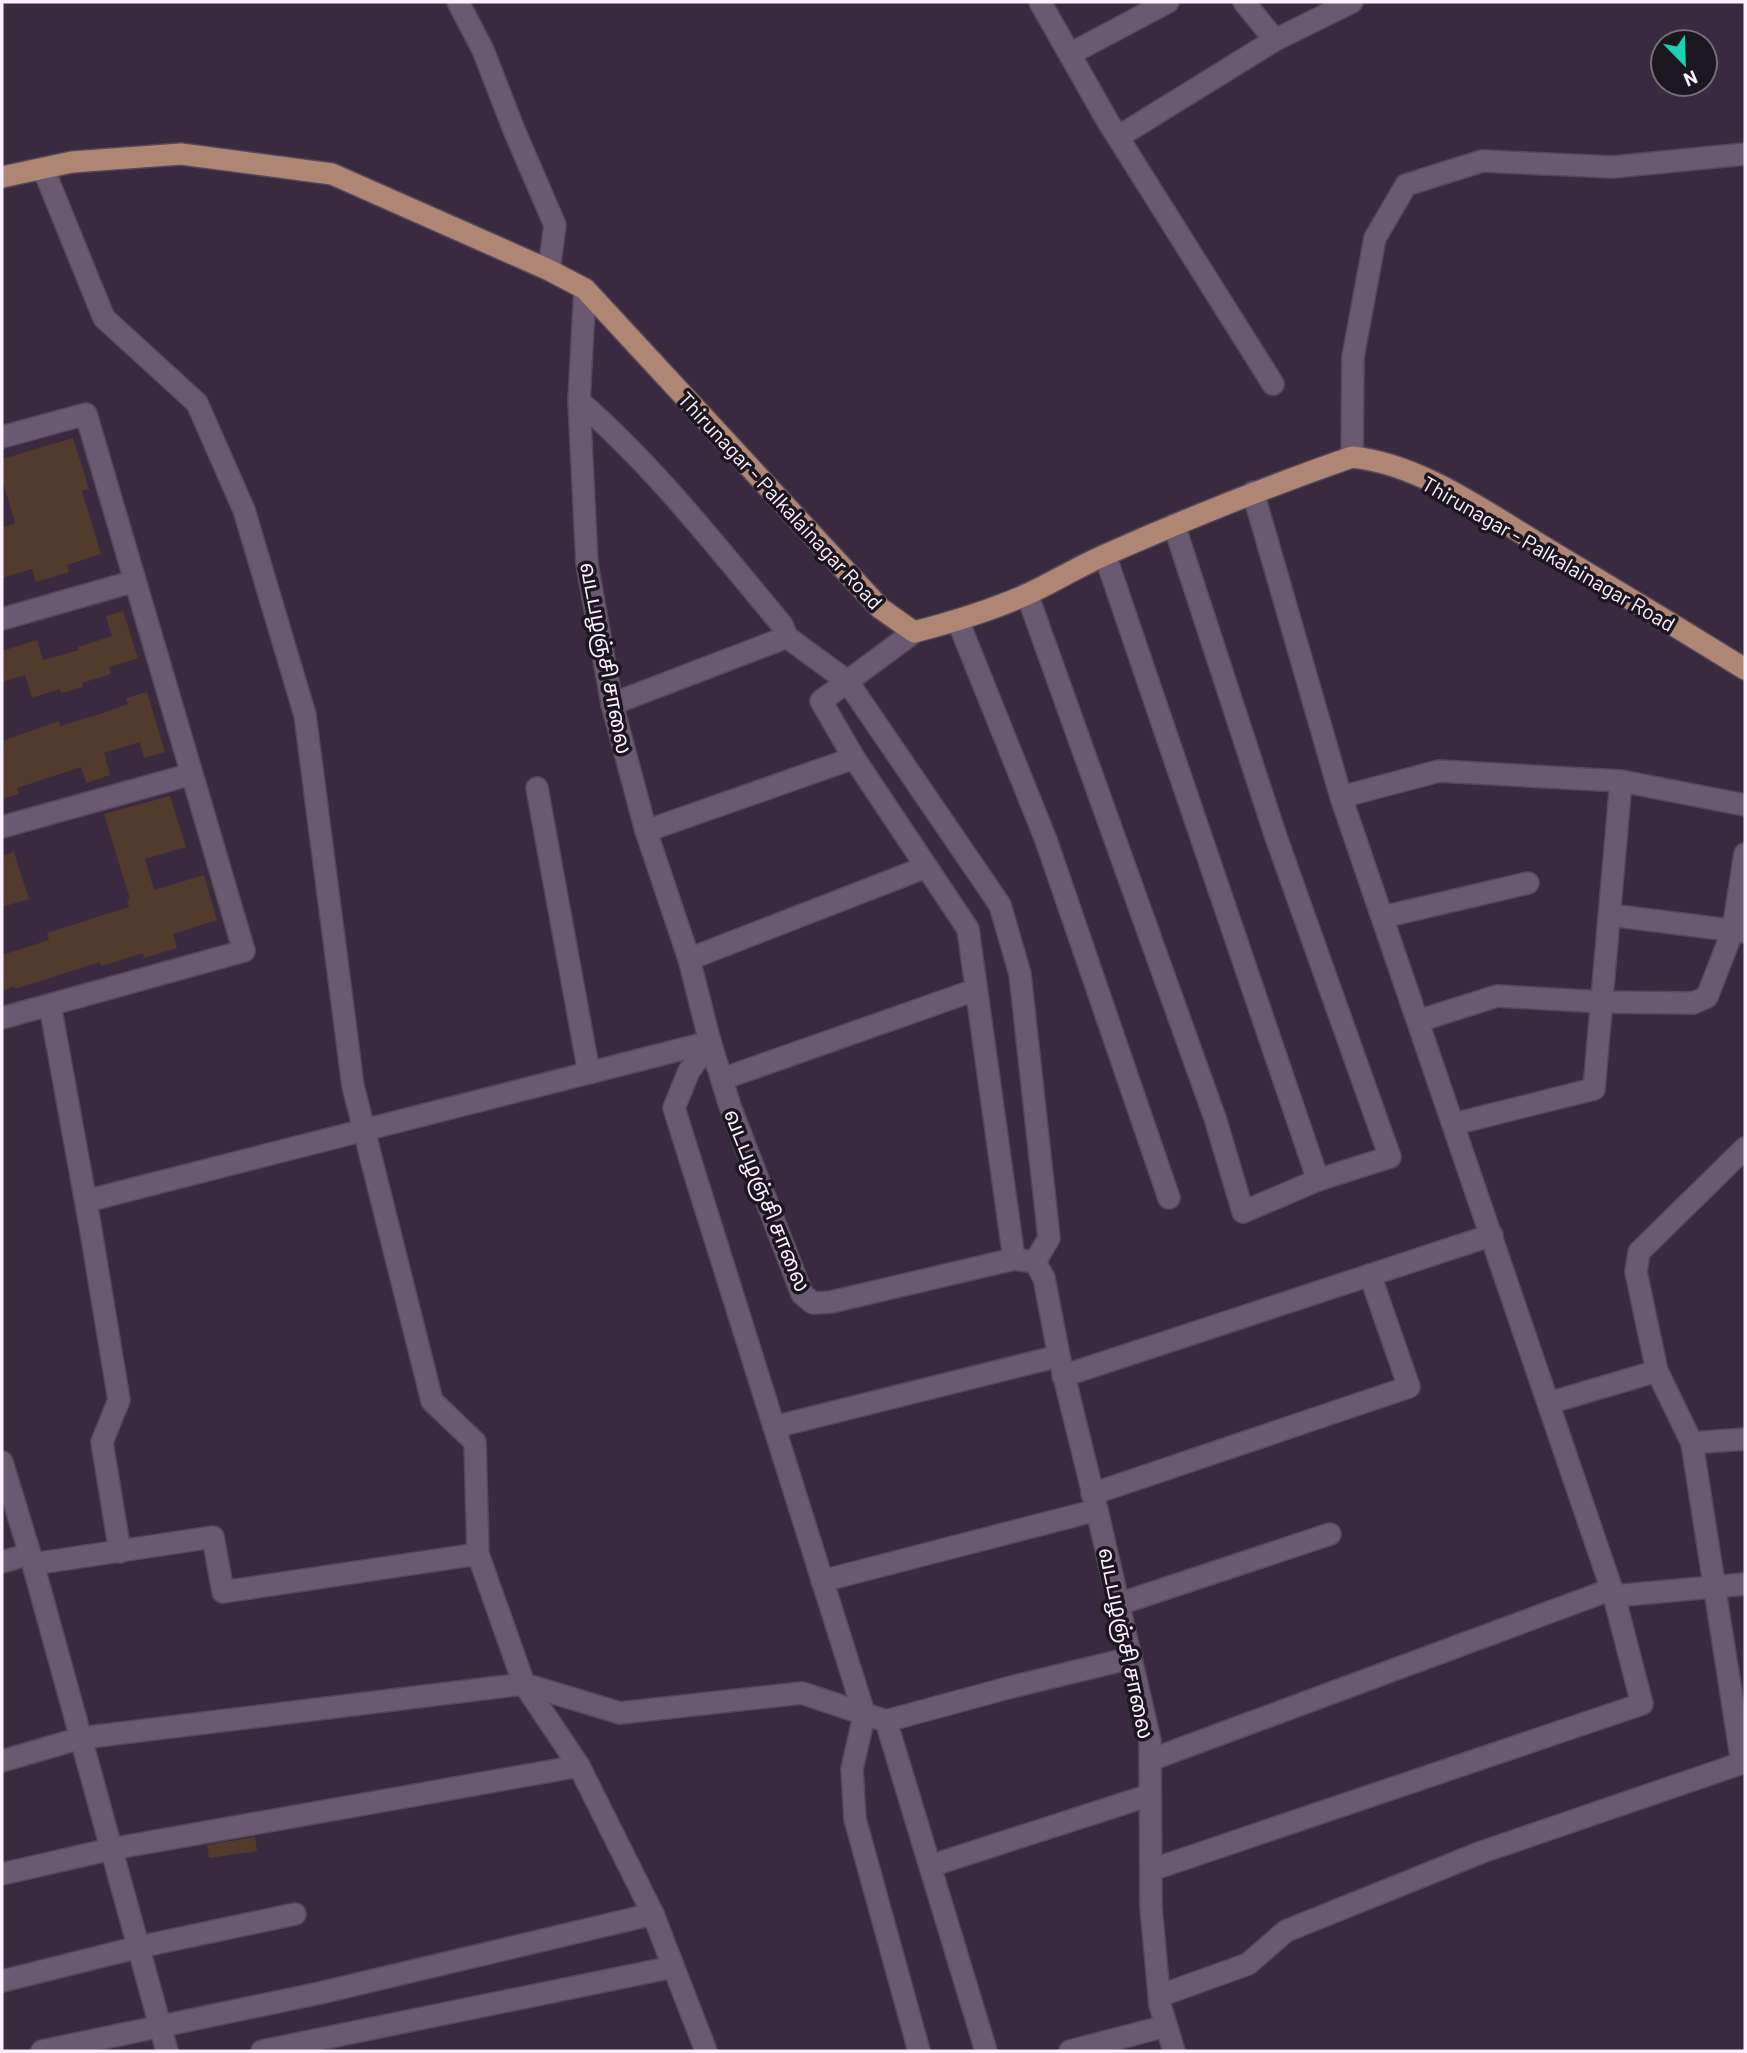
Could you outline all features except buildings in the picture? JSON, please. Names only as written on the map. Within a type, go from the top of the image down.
[{"type":"main road","name":"Thirunagar - Palkalainagar Road","points":[[2,177],[72,162],[181,153],[332,174],[549,271],[585,289],[880,608],[914,632]]},
{"type":"main road","name":"Thirunagar - Palkalainagar Road","points":[[1352,457],[1393,466],[1450,491],[1745,668]]},
{"type":"main road","points":[[914,632],[958,621],[1027,594],[1105,555],[1174,525],[1253,492],[1352,457]]},
{"type":"street","points":[[458,2],[483,50],[555,225],[549,271]]},
{"type":"street","points":[[1040,2],[1118,138],[1273,384]]},
{"type":"street","points":[[1070,54],[1168,2]]},
{"type":"street","points":[[1244,2],[1275,40]]},
{"type":"street","points":[[1118,138],[1275,40],[1352,2]]},
{"type":"street","points":[[1352,457],[1353,357],[1375,238],[1406,185],[1482,161],[1613,167],[1745,154]]},
{"type":"street","points":[[43,169],[104,318],[197,403],[244,510],[305,715],[353,1086],[432,1401],[475,1442],[478,1554],[524,1684],[579,1766],[653,1914],[706,2051]]},
{"type":"street","name":"வடபழஞ்சி சாலை","points":[[585,289],[579,401],[587,565],[612,704],[646,831],[689,959],[730,1106],[802,1294],[813,1303],[831,1302],[1014,1259],[1035,1262],[1044,1278],[1061,1366],[1150,1741],[1151,1907],[1159,1996],[1174,2051]]},
{"type":"street","points":[[579,401],[614,431],[664,484],[782,625],[787,637],[847,681],[1000,905],[1020,974],[1048,1238],[1035,1262]]},
{"type":"street","points":[[2,437],[86,414],[244,951],[2,1018]]},
{"type":"street","points":[[1151,1870],[1643,1703],[1613,1593],[1341,797],[1253,492]]},
{"type":"street","points":[[1027,594],[1215,1118],[1243,1212],[1318,1180],[1390,1157],[1276,837],[1174,525]]},
{"type":"street","points":[[1105,555],[1318,1180]]},
{"type":"street","points":[[2,619],[135,581]]},
{"type":"street","points":[[958,621],[1046,840],[1169,1198]]},
{"type":"street","points":[[914,632],[821,701],[853,758],[968,929],[1014,1259]]},
{"type":"street","points":[[612,704],[787,637]]},
{"type":"street","points":[[646,831],[853,758]]},
{"type":"street","points":[[1341,797],[1439,771],[1620,781],[1745,805]]},
{"type":"street","points":[[2,827],[192,774]]},
{"type":"street","points":[[1454,1124],[1594,1089],[1620,781]]},
{"type":"street","points":[[537,788],[589,1073]]},
{"type":"street","points":[[1418,1021],[1497,996],[1603,1002],[1693,1003],[1707,997],[1739,931],[1745,854]]},
{"type":"street","points":[[689,959],[926,867]]},
{"type":"street","points":[[1382,917],[1528,883]]},
{"type":"street","points":[[1610,915],[1739,931]]},
{"type":"street","points":[[722,1079],[975,990]]},
{"type":"street","points":[[50,1005],[119,1400],[102,1442],[120,1552]]},
{"type":"street","points":[[86,1201],[710,1042]]},
{"type":"street","points":[[710,1042],[689,1071],[674,1108],[822,1581],[930,1866],[986,2051]]},
{"type":"street","points":[[1159,1996],[1248,1964],[1286,1931],[1482,1852],[1744,1763],[1692,1443],[1657,1371],[1636,1272],[1639,1252],[1745,1148]]},
{"type":"street","points":[[774,1427],[1061,1366],[1370,1275],[1492,1235]]},
{"type":"street","points":[[822,1581],[1095,1502],[1409,1387],[1370,1275]]},
{"type":"street","points":[[1549,1403],[1657,1371]]},
{"type":"street","points":[[1692,1443],[1745,1439]]},
{"type":"street","points":[[2,1462],[32,1559],[167,2051]]},
{"type":"street","points":[[1119,1604],[1330,1534]]},
{"type":"street","points":[[2,1562],[120,1552],[213,1538],[223,1592],[478,1554]]},
{"type":"street","points":[[1150,1760],[1613,1593],[1745,1584]]},
{"type":"street","points":[[919,2051],[855,1819],[852,1769],[862,1725],[873,1717],[1131,1658]]},
{"type":"street","points":[[2,1761],[81,1738],[524,1684],[620,1713],[803,1693],[873,1717]]},
{"type":"street","points":[[2,1874],[111,1849],[579,1766]]},
{"type":"street","points":[[930,1866],[1150,1795]]},
{"type":"street","points":[[2,1981],[139,1947],[295,1914]]},
{"type":"street","points":[[42,2051],[320,1993],[653,1914]]},
{"type":"street","points":[[262,2051],[673,1966]]},
{"type":"street","points":[[1070,2051],[1166,2026]]}]
